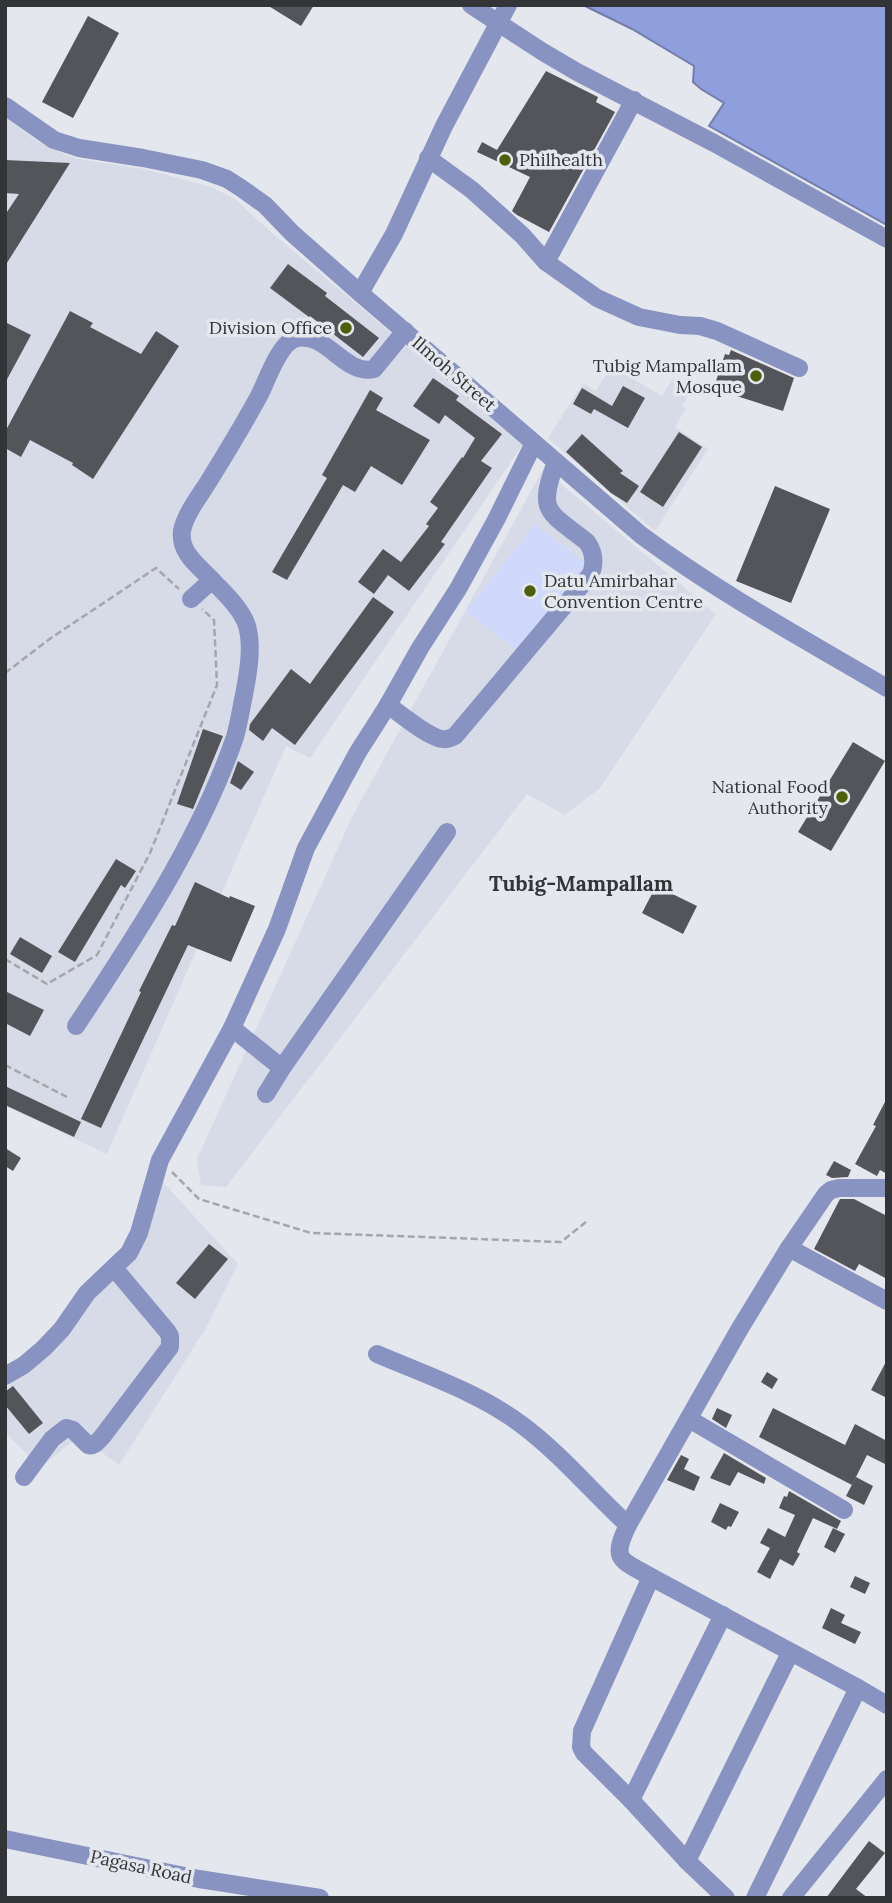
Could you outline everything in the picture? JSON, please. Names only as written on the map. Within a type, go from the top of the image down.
[{"type":"street","points":[[471,5],[542,52],[887,239]]},
{"type":"street","points":[[360,293],[394,233],[428,158],[508,5]]},
{"type":"street","points":[[547,262],[634,100]]},
{"type":"street","name":"Ilmoh Street","points":[[5,106],[54,140],[79,148],[202,170],[227,179],[265,205],[292,233],[360,293],[641,535],[674,560],[755,611],[887,688]]},
{"type":"street","points":[[428,158],[472,190],[547,262],[587,292],[639,317],[717,331],[799,368]]},
{"type":"street","points":[[76,1026],[184,854],[236,735],[246,685],[249,637],[243,616],[184,550],[182,530],[190,512],[287,344],[295,338],[308,338],[356,367],[369,370],[374,369],[405,331]]},
{"type":"street","points":[[5,1377],[44,1348],[62,1329],[87,1293],[129,1253],[139,1233],[160,1160],[232,1028],[276,929],[306,848],[358,752],[458,589],[534,443]]},
{"type":"street","points":[[388,705],[430,735],[447,740],[455,736],[591,574],[594,567],[591,548],[548,509],[548,484],[556,462]]},
{"type":"street","points":[[191,599],[212,580]]},
{"type":"street","points":[[266,1094],[447,832]]},
{"type":"street","points":[[232,1028],[282,1068]]},
{"type":"street","points":[[887,1188],[853,1187],[831,1190],[819,1204],[733,1340],[628,1525],[618,1548],[624,1561],[651,1577],[887,1705]]},
{"type":"street","points":[[789,1248],[887,1301]]},
{"type":"street","points":[[24,1477],[52,1438],[66,1428],[73,1430],[88,1446],[96,1443],[170,1347],[167,1331],[114,1268]]},
{"type":"street","points":[[377,1354],[464,1392],[521,1423],[628,1525]]},
{"type":"street","points":[[690,1419],[844,1510]]},
{"type":"street","points":[[651,1577],[582,1731],[580,1740],[583,1753],[726,1898]]},
{"type":"street","points":[[631,1800],[723,1615]]},
{"type":"street","points":[[687,1861],[790,1653]]},
{"type":"street","points":[[755,1898],[858,1688]]},
{"type":"street","points":[[790,1898],[887,1779]]},
{"type":"street","name":"Pagasa Road","points":[[5,1839],[198,1879],[320,1898]]},
{"type":"street","points":[[198,1879],[205,1898]]},
{"type":"path","points":[[5,673],[51,638],[156,568],[214,620],[217,685],[150,853],[96,955],[47,984],[5,959]]},
{"type":"path","points":[[5,1065],[67,1097]]},
{"type":"path","points":[[160,1160],[199,1199],[311,1233],[561,1242],[586,1222]]},
{"type":"shaded area","points":[[5,117],[35,140],[63,154],[78,159],[144,169],[211,187],[235,199],[523,444],[310,758],[286,746],[107,1154],[5,1106]]},
{"type":"shaded area","points":[[611,366],[662,396],[673,378],[692,389],[682,406],[686,408],[675,427],[708,449],[655,531],[548,438],[583,383],[596,391]]},
{"type":"shaded area","points":[[543,469],[716,614],[600,788],[565,815],[527,794],[226,1187],[201,1185],[197,1159],[352,817]]},
{"type":"shaded area","name":"Datu Amirbahar Convention Centre","points":[[535,524],[594,570],[525,657],[466,611]]},
{"type":"shaded area","points":[[160,1179],[238,1264],[206,1328],[119,1465],[79,1436],[40,1468],[5,1432],[5,1390],[126,1251]]},
{"type":"water","points":[[583,5],[887,5],[887,225],[709,126],[724,103],[693,82],[694,66],[632,29]]},
{"type":"building","points":[[267,5],[314,5],[301,26]]},
{"type":"building","points":[[88,16],[119,33],[73,118],[42,102]]},
{"type":"building","points":[[546,71],[598,97],[596,102],[615,112],[549,232],[512,211],[530,177],[477,152],[482,142],[497,150]]},
{"type":"building","points":[[5,160],[70,163],[5,266],[5,215],[19,194],[5,193]]},
{"type":"building","points":[[288,264],[327,293],[325,296],[379,338],[363,357],[270,288]]},
{"type":"building","points":[[70,311],[93,323],[90,327],[141,354],[156,331],[179,346],[93,479],[72,465],[73,463],[30,440],[21,457],[5,448],[5,432]]},
{"type":"building","points":[[5,322],[31,335],[5,383]]},
{"type":"building","name":"Tubig Mampallam Mosque","points":[[731,350],[794,378],[783,411],[718,390],[720,383],[716,381],[725,354],[729,355]]},
{"type":"building","points":[[433,378],[459,396],[456,400],[502,434],[481,461],[492,468],[441,542],[445,544],[409,591],[388,575],[374,594],[358,582],[383,549],[401,562],[429,526],[426,524],[438,508],[430,502],[475,438],[445,415],[439,424],[413,406]]},
{"type":"building","points":[[623,386],[645,398],[628,428],[594,409],[591,414],[573,404],[582,388],[612,406]]},
{"type":"building","points":[[370,390],[383,398],[376,410],[430,440],[402,485],[371,466],[355,492],[343,485],[287,580],[272,572],[327,478],[322,475]]},
{"type":"building","points":[[679,432],[702,447],[663,507],[640,492]]},
{"type":"building","points":[[582,434],[623,471],[620,473],[639,486],[627,503],[611,493],[566,452]]},
{"type":"building","points":[[775,486],[830,509],[791,603],[736,581]]},
{"type":"building","points":[[373,597],[394,612],[295,745],[272,728],[263,741],[249,730],[250,724],[291,669],[310,684]]},
{"type":"building","points":[[203,729],[223,736],[193,809],[177,804]]},
{"type":"building","name":"National Food Authority","points":[[853,742],[885,761],[831,851],[798,832]]},
{"type":"building","points":[[238,761],[254,772],[241,790],[230,783]]},
{"type":"building","points":[[116,859],[136,871],[125,888],[121,885],[75,962],[58,952]]},
{"type":"building","points":[[195,882],[229,898],[230,896],[255,906],[231,962],[188,945],[101,1128],[81,1119],[141,992],[139,991],[172,925],[175,926]]},
{"type":"building","points":[[656,886],[697,906],[683,934],[642,913]]},
{"type":"building","points":[[20,937],[52,956],[42,973],[10,954]]},
{"type":"building","points":[[5,991],[44,1010],[30,1036],[5,1023]]},
{"type":"building","points":[[5,1086],[81,1122],[74,1137],[5,1105]]},
{"type":"building","points":[[887,1098],[887,1174],[880,1170],[877,1176],[855,1164],[876,1126],[873,1125]]},
{"type":"building","points":[[5,1148],[21,1158],[13,1171],[5,1166]]},
{"type":"building","points":[[834,1161],[851,1170],[848,1177],[832,1178],[826,1175]]},
{"type":"building","points":[[840,1199],[854,1199],[887,1216],[887,1279],[859,1264],[855,1271],[814,1249]]},
{"type":"building","points":[[209,1244],[228,1259],[195,1299],[176,1283]]},
{"type":"building","points":[[887,1360],[887,1398],[871,1390]]},
{"type":"building","points":[[767,1372],[778,1379],[772,1389],[761,1382]]},
{"type":"building","points":[[13,1386],[43,1423],[29,1434],[5,1405],[5,1392]]},
{"type":"building","points":[[717,1408],[732,1415],[726,1428],[712,1419]]},
{"type":"building","points":[[773,1408],[845,1445],[855,1424],[887,1441],[887,1465],[867,1455],[852,1485],[759,1437]]},
{"type":"building","points":[[724,1453],[766,1478],[764,1484],[738,1472],[730,1486],[710,1478]]},
{"type":"building","points":[[681,1455],[689,1459],[684,1469],[700,1477],[694,1491],[667,1480]]},
{"type":"building","points":[[856,1477],[873,1486],[864,1505],[846,1496]]},
{"type":"building","points":[[789,1491],[841,1521],[837,1529],[813,1518],[793,1566],[780,1559],[770,1579],[757,1572],[770,1548],[760,1543],[768,1528],[785,1537],[795,1515],[779,1508]]},
{"type":"building","points":[[720,1503],[739,1512],[731,1527],[728,1526],[726,1530],[711,1522]]},
{"type":"building","points":[[833,1528],[845,1534],[835,1553],[824,1547]]},
{"type":"building","points":[[855,1576],[870,1583],[865,1594],[850,1587]]},
{"type":"building","points":[[831,1608],[845,1615],[841,1623],[861,1632],[855,1644],[822,1628]]},
{"type":"building","points":[[869,1841],[885,1853],[856,1889],[868,1898],[826,1898]]},
{"type":"place","name":"Philhealth","points":[[505,160]]},
{"type":"place","name":"Division Office","points":[[346,328]]},
{"type":"place","name":"Tubig Mampallam Mosque","points":[[756,376]]},
{"type":"place","name":"Datu Amirbahar Convention Centre","points":[[530,591]]},
{"type":"place","name":"National Food Authority","points":[[842,797]]},
{"type":"district","name":"Tubig-Mampallam","points":[[581,884]]}]
